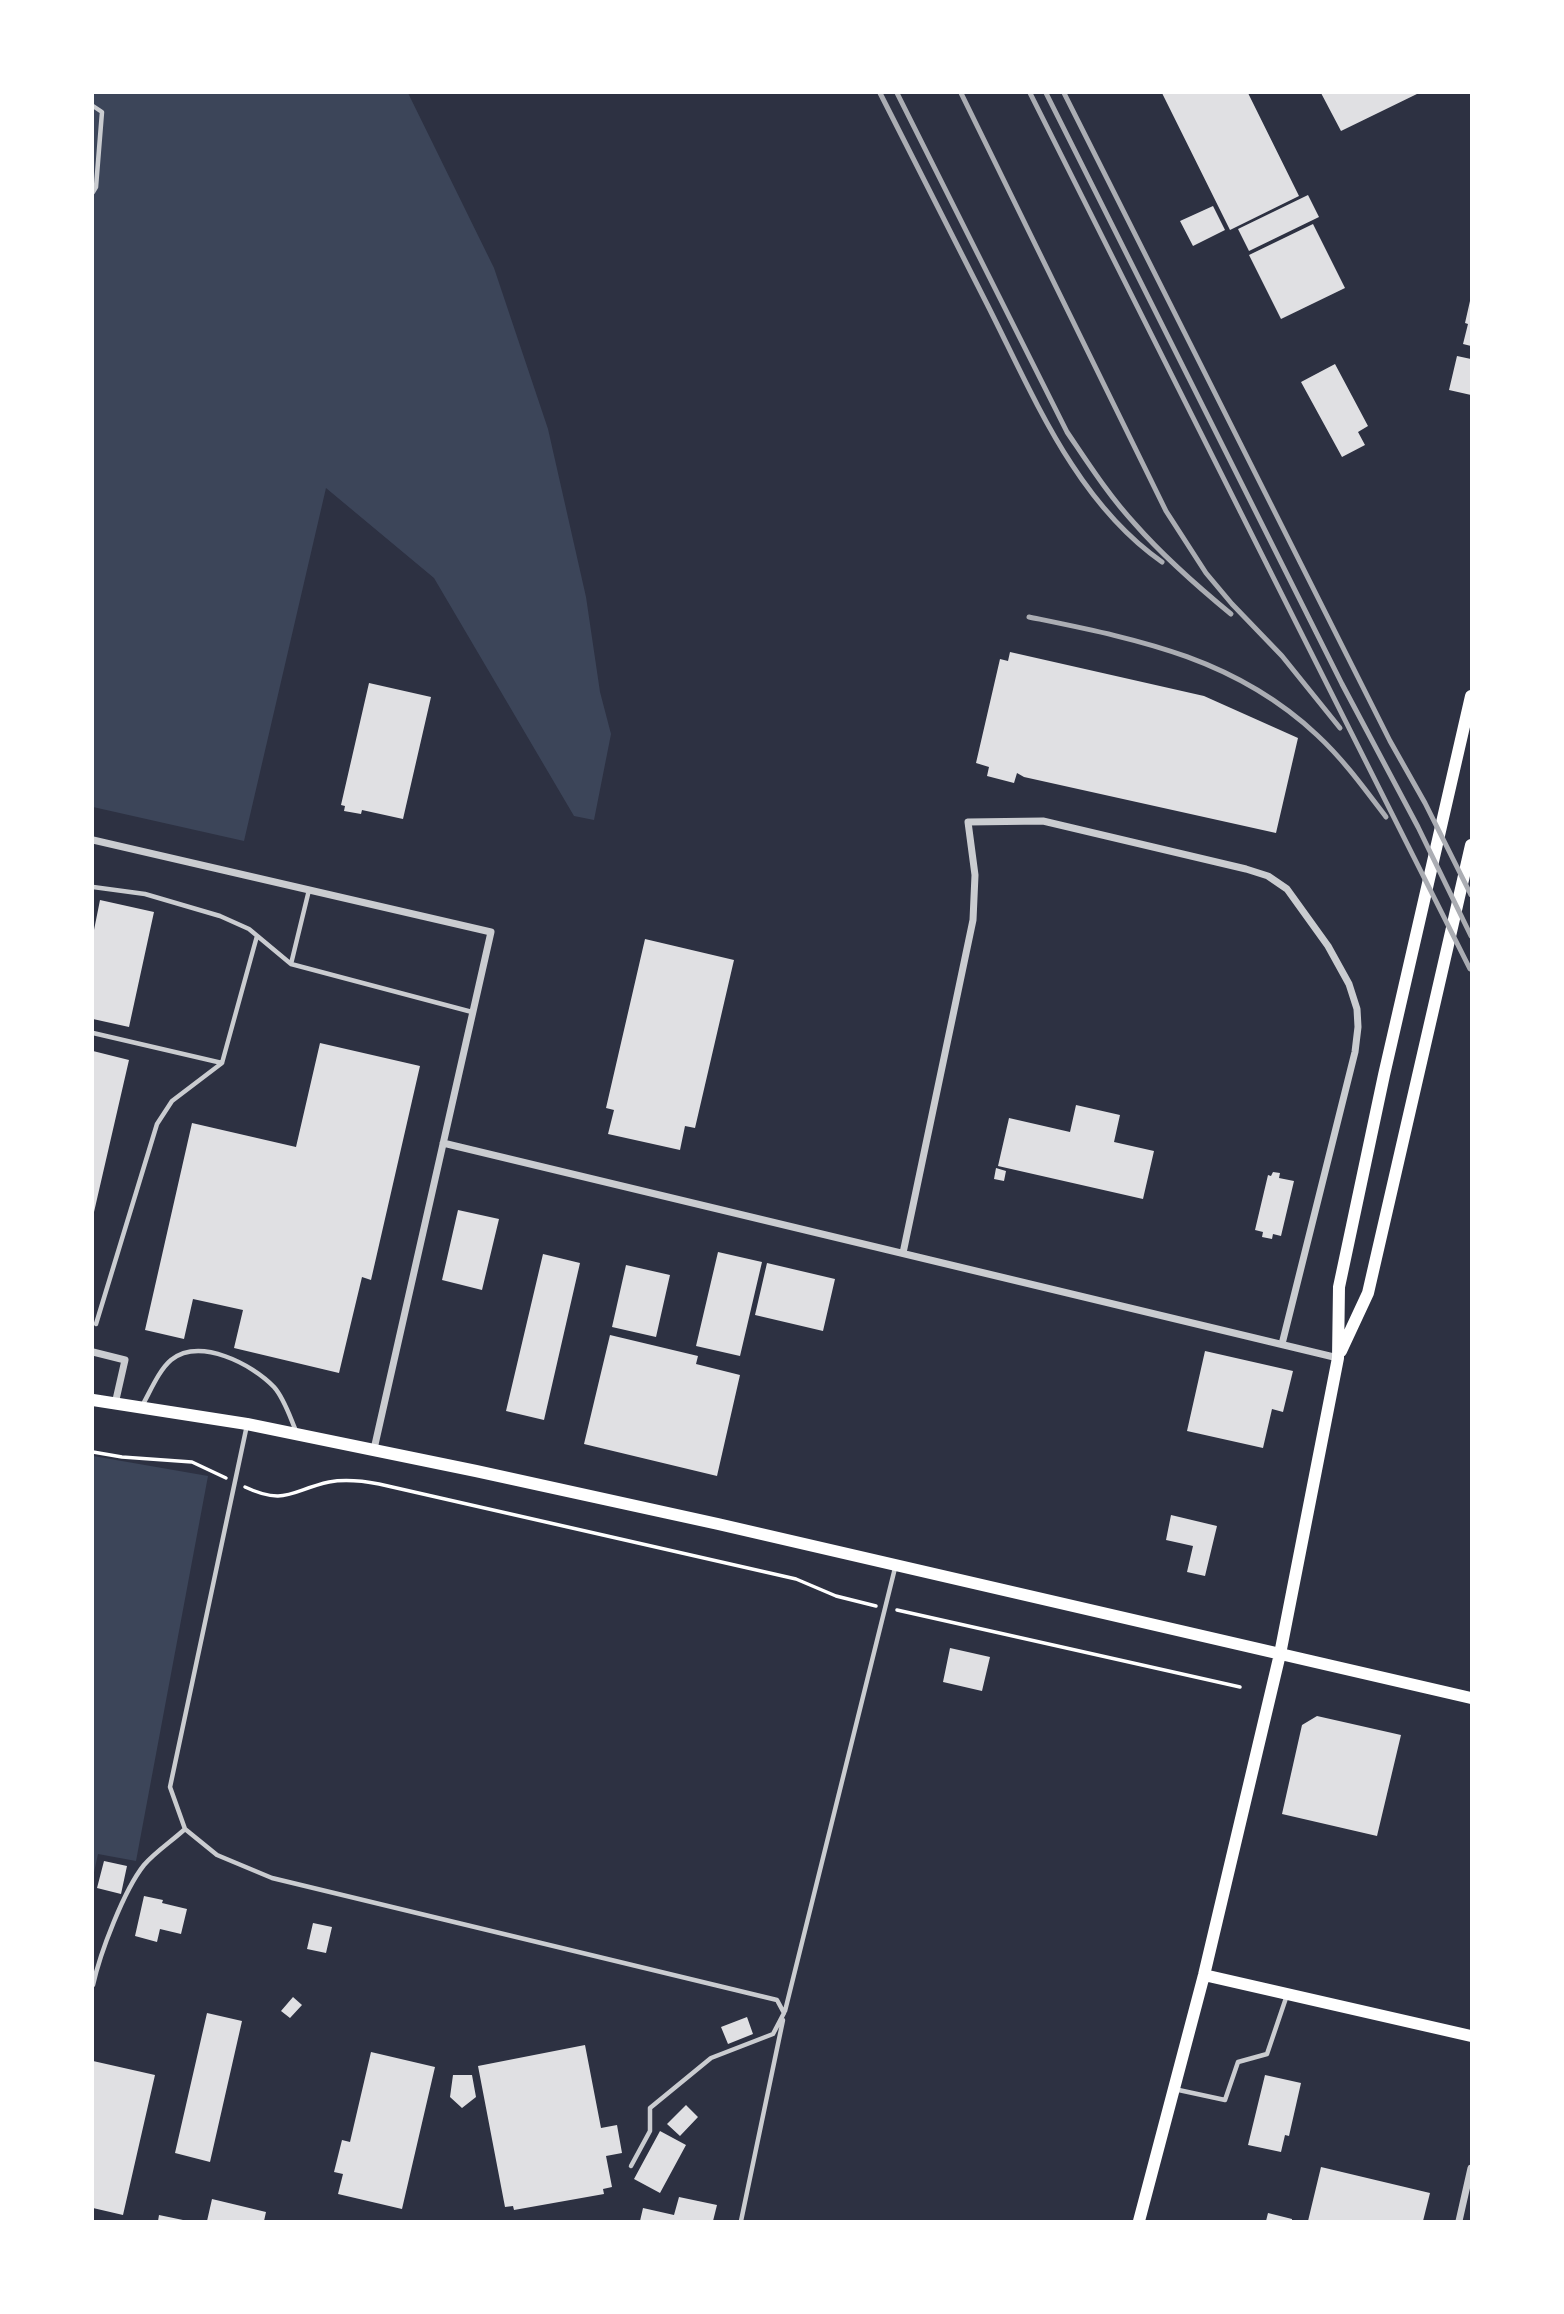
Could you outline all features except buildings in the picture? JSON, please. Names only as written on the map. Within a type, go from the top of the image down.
[{"type":"main road","points":[[1139,2221],[1205,1975],[1280,1654],[1338,1358],[1339,1287],[1384,1075],[1471,696]]},
{"type":"main road","points":[[1338,1358],[1368,1293],[1471,845]]},
{"type":"main road","points":[[93,1400],[247,1424],[374,1449],[895,1565],[1471,1698]]},
{"type":"main road","points":[[1205,1975],[1471,2036]]},
{"type":"street","points":[[903,1253],[973,920],[975,875],[968,822],[1043,821],[1268,876],[1287,889],[1328,946],[1349,984],[1357,1009],[1356,1052],[1282,1344]]},
{"type":"street","points":[[93,841],[491,932],[374,1449]]},
{"type":"street","points":[[443,1143],[1338,1358]]},
{"type":"street","points":[[93,1352],[125,1360],[115,1404]]},
{"type":"street","points":[[1459,2221],[1471,2168]]},
{"type":"lane","points":[[93,106],[102,111],[96,187],[93,192]]},
{"type":"lane","points":[[93,887],[145,894],[220,916],[249,929],[291,964],[472,1012]]},
{"type":"lane","points":[[291,964],[309,890]]},
{"type":"lane","points":[[96,1324],[157,1124],[172,1101],[222,1063],[257,936]]},
{"type":"lane","points":[[93,1033],[222,1063]]},
{"type":"lane","points":[[141,1408],[168,1362],[181,1354],[199,1351],[234,1359],[254,1370],[276,1389],[298,1435]]},
{"type":"lane","points":[[247,1424],[170,1787],[185,1829],[217,1854],[272,1878],[777,2000],[784,2012]]},
{"type":"lane","points":[[741,2221],[784,2012],[895,1565]]},
{"type":"lane","points":[[93,1984],[97,1964],[124,1900],[144,1865],[185,1829]]},
{"type":"lane","points":[[1173,2089],[1225,2100],[1238,2062],[1267,2053],[1287,1994]]},
{"type":"lane","points":[[631,2166],[650,2132],[650,2108],[711,2059],[772,2034],[784,2012]]},
{"type":"path","points":[[93,1452],[192,1462],[259,1494],[271,1497],[296,1494],[330,1482],[362,1481],[379,1484],[796,1579],[857,1603],[886,1607],[1240,1687]]},
{"type":"shaded area","points":[[93,93],[408,93],[494,268],[548,429],[586,597],[600,692],[611,734],[594,820],[574,816],[434,578],[326,488],[244,841],[93,807]]},
{"type":"shaded area","points":[[93,1456],[208,1476],[136,1861],[98,1854],[93,1877]]},
{"type":"railway","points":[[880,93],[1060,446],[1105,509],[1132,538],[1162,562]]},
{"type":"railway","points":[[897,93],[1067,432],[1125,513],[1181,571],[1231,614]]},
{"type":"railway","points":[[961,93],[1166,511],[1206,573],[1282,656],[1340,728]]},
{"type":"railway","points":[[1030,93],[1470,969]]},
{"type":"railway","points":[[1046,93],[1471,936]]},
{"type":"railway","points":[[1064,93],[1390,741],[1425,803],[1471,895]]},
{"type":"railway","points":[[1029,617],[1145,643],[1218,669],[1252,687],[1285,708],[1327,744],[1386,817]]}]
